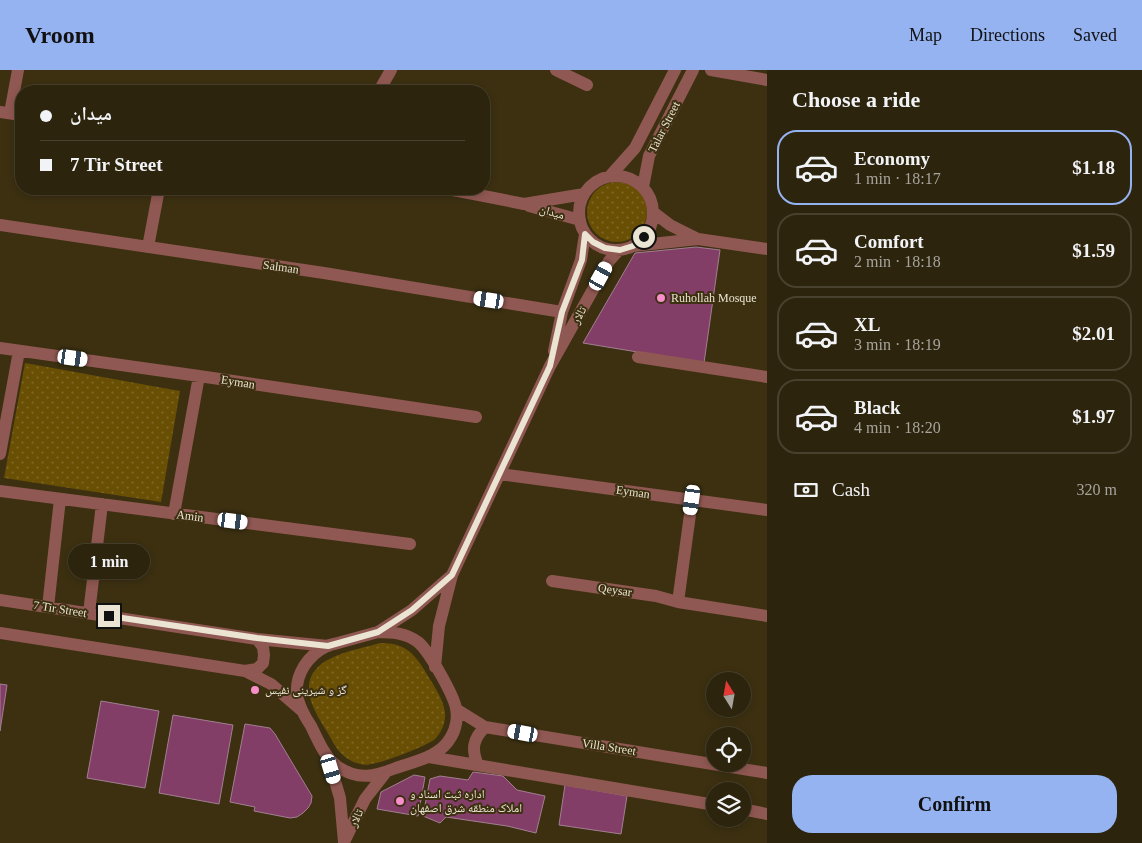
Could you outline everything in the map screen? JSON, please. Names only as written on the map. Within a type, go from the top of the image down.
[{"type":"street","points":[[15,85],[18,70]]},
{"type":"street","points":[[382,85],[390,70]]},
{"type":"street","points":[[556,70],[587,85]]},
{"type":"street","name":"Talar Street","points":[[610,176],[635,148],[675,70]]},
{"type":"street","name":"Talar Street","points":[[643,187],[649,156],[693,70]]},
{"type":"street","points":[[711,70],[767,80]]},
{"type":"street","points":[[10,113],[15,86]]},
{"type":"street","points":[[524,204],[584,194],[592,184],[605,177],[620,176],[633,180],[643,187],[651,200],[653,212],[650,227],[644,237],[633,246]]},
{"type":"street","name":"میدان","points":[[584,194],[580,205],[580,220],[585,234]]},
{"type":"street","points":[[148,247],[158,195]]},
{"type":"street","name":"میدان","points":[[478,195],[524,204],[580,220]]},
{"type":"street","points":[[653,212],[670,225],[698,239]]},
{"type":"street","name":"Salman","points":[[0,225],[324,273],[562,312]]},
{"type":"street","points":[[585,234],[593,242],[605,248],[620,250],[633,246],[698,239],[767,249]]},
{"type":"street","name":"تالار","points":[[550,366],[562,312],[582,260],[585,234]]},
{"type":"street","name":"تالار","points":[[550,366],[609,261],[620,250]]},
{"type":"street","name":"Eyman","points":[[0,348],[476,417]]},
{"type":"street","points":[[0,454],[19,351]]},
{"type":"street","points":[[638,356],[767,378]]},
{"type":"street","points":[[436,667],[439,626],[452,575],[550,366]]},
{"type":"street","points":[[174,514],[199,376]]},
{"type":"street","name":"Eyman","points":[[500,474],[767,510]]},
{"type":"street","name":"Amin","points":[[0,491],[410,544]]},
{"type":"street","points":[[48,607],[60,499]]},
{"type":"street","points":[[678,602],[692,500]]},
{"type":"street","points":[[89,613],[102,504]]},
{"type":"street","points":[[378,632],[412,610],[452,575]]},
{"type":"street","name":"Qeysar","points":[[552,581],[656,596],[678,602],[767,616]]},
{"type":"street","name":"7 Tir Street","points":[[0,600],[257,638],[328,646]]},
{"type":"street","points":[[378,632],[406,635],[418,642],[427,652],[452,695],[456,709],[456,724],[451,737],[442,749],[429,757],[373,776],[360,776],[347,772],[336,765],[327,755],[301,710],[297,695],[298,680],[304,666],[314,654],[328,646],[378,632]]},
{"type":"street","points":[[0,633],[245,671],[271,684],[301,710]]},
{"type":"street","points":[[245,671],[257,669],[263,664],[263,646],[257,638]]},
{"type":"street","name":"Villa Street","points":[[456,709],[485,727],[767,774]]},
{"type":"street","points":[[478,765],[474,757],[475,740],[485,727]]},
{"type":"street","name":"تالار","points":[[327,755],[340,798],[344,843]]},
{"type":"street","points":[[429,757],[706,803]]},
{"type":"street","name":"تالار","points":[[344,843],[365,799],[386,772]]},
{"type":"street","points":[[751,811],[767,814]]},
{"type":"shaded area","points":[[611,182],[623,182],[639,190],[645,200],[647,212],[645,224],[639,234],[623,242],[611,242],[595,234],[587,218],[587,206],[595,190]]},
{"type":"shaded area","points":[[25,363],[180,391],[161,502],[4,478]]},
{"type":"shaded area","points":[[380,643],[395,645],[412,653],[440,696],[444,707],[445,719],[440,733],[430,742],[385,761],[363,765],[348,759],[336,748],[314,709],[309,689],[312,676],[318,667],[328,660],[341,654]]},
{"type":"building","name":"Ruhollah Mosque","points":[[696,247],[720,250],[704,363],[583,343],[635,253]]},
{"type":"building","points":[[0,684],[7,685],[0,731]]},
{"type":"building","points":[[101,701],[159,711],[145,788],[87,778]]},
{"type":"building","points":[[173,715],[233,725],[219,804],[159,793]]},
{"type":"building","points":[[245,724],[270,728],[312,796],[308,808],[297,817],[290,818],[254,811],[255,807],[230,802]]},
{"type":"building","points":[[473,772],[503,776],[517,790],[545,796],[536,833],[507,826],[446,817],[440,823],[423,816],[430,779],[440,776],[468,780]]},
{"type":"building","name":"اداره ثبت اسناد و املاک منطقه شرق اصفهان","points":[[414,775],[425,777],[418,816],[377,809],[381,792]]},
{"type":"building","points":[[565,785],[627,796],[621,834],[559,825]]},
{"type":"place","name":"Ruhollah Mosque","points":[[661,298]]},
{"type":"place","name":"گز و شیرینی نفیس","points":[[255,690]]},
{"type":"place","name":"اداره ثبت اسناد و املاک منطقه شرق اصفهان","points":[[400,801]]},
{"type":"route","points":[[109,616],[257,638],[328,646],[378,632],[412,610],[452,575],[550,366],[562,312],[582,260],[585,234],[593,242],[605,248],[620,250],[633,246],[644,237]]}]
